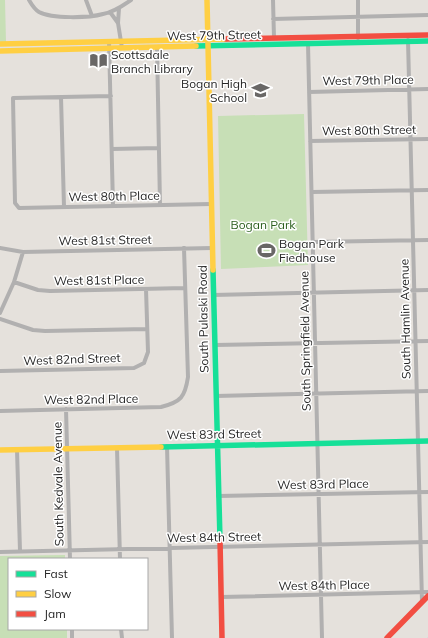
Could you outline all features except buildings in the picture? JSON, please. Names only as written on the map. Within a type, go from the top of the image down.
[{"type":"main road","name":"South Pulaski Road","points":[[206,0],[222,638]]},
{"type":"main road","name":"West 79th Street","points":[[0,44],[428,35]]},
{"type":"main road","name":"West 79th Street","points":[[0,51],[428,41]]},
{"type":"main road","name":"West 83rd Street","points":[[0,450],[428,441]]},
{"type":"main road","points":[[387,638],[428,596]]},
{"type":"street","points":[[29,0],[34,9],[46,15],[56,17],[92,16],[110,12],[131,0]]},
{"type":"street","points":[[86,0],[92,16]]},
{"type":"street","points":[[273,0],[274,38]]},
{"type":"street","points":[[358,0],[359,43]]},
{"type":"street","points":[[119,8],[118,23],[122,48]]},
{"type":"street","points":[[110,12],[118,23]]},
{"type":"street","points":[[273,19],[428,15]]},
{"type":"street","name":"South Hamlin Avenue","points":[[408,35],[422,602]]},
{"type":"street","points":[[109,41],[113,206]]},
{"type":"street","name":"South Springfield Avenue","points":[[308,44],[322,638]]},
{"type":"street","points":[[157,47],[160,205]]},
{"type":"street","name":"West 79th Place","points":[[309,92],[428,89]]},
{"type":"street","points":[[64,207],[61,97],[111,96]]},
{"type":"street","name":"West 80th Place","points":[[61,97],[12,98],[15,203],[18,208],[211,204]]},
{"type":"street","name":"West 80th Street","points":[[310,142],[428,139]]},
{"type":"street","points":[[112,149],[159,148]]},
{"type":"street","points":[[312,192],[428,190]]},
{"type":"street","points":[[313,242],[428,240]]},
{"type":"street","name":"West 81st Street","points":[[0,248],[23,252],[212,248]]},
{"type":"street","points":[[184,248],[188,377],[186,390],[181,398],[185,403]]},
{"type":"street","points":[[0,313],[14,282],[23,252]]},
{"type":"street","name":"West 81st Place","points":[[14,282],[38,290],[50,291],[185,288]]},
{"type":"street","points":[[0,318],[33,330],[45,331],[147,329],[146,289]]},
{"type":"street","points":[[213,295],[428,290]]},
{"type":"street","name":"West 82nd Street","points":[[0,370],[134,368],[145,364],[148,352],[147,329]]},
{"type":"street","points":[[215,345],[428,341]]},
{"type":"street","points":[[216,396],[428,391]]},
{"type":"street","name":"West 82nd Place","points":[[0,411],[161,407],[171,404],[181,398]]},
{"type":"street","name":"South Kedvale Avenue","points":[[66,409],[70,558]]},
{"type":"street","points":[[167,446],[172,638]]},
{"type":"street","points":[[117,448],[120,558]]},
{"type":"street","points":[[17,450],[20,551]]},
{"type":"street","name":"West 83rd Place","points":[[218,496],[428,492]]},
{"type":"street","name":"West 84th Street","points":[[0,552],[428,542]]},
{"type":"street","name":"West 84th Place","points":[[221,597],[428,592]]},
{"type":"green space","points":[[0,0],[5,0],[6,42],[0,42]]},
{"type":"green space","name":"Bogan Park","points":[[304,114],[308,265],[221,269],[218,116]]},
{"type":"green space","points":[[65,555],[65,558],[8,558],[8,630],[67,630],[67,638],[0,638],[0,556]]},
{"type":"traffic: fast","points":[[196,46],[428,41]]},
{"type":"traffic: fast","points":[[213,270],[220,540]]},
{"type":"traffic: fast","points":[[161,447],[428,441]]},
{"type":"traffic: slow","points":[[207,0],[213,270]]},
{"type":"traffic: slow","points":[[0,44],[226,39]]},
{"type":"traffic: slow","points":[[0,51],[196,46]]},
{"type":"traffic: slow","points":[[0,450],[161,447]]},
{"type":"traffic: jam","points":[[226,39],[428,35]]},
{"type":"traffic: jam","points":[[220,540],[222,638]]},
{"type":"traffic: jam","points":[[387,638],[428,596]]},
{"type":"place","name":"Scottsdale Branch Library","points":[[98,61]]},
{"type":"place","name":"Bogan High School","points":[[260,90]]},
{"type":"place","name":"Bogan Park Fiedhouse","points":[[266,250]]}]
